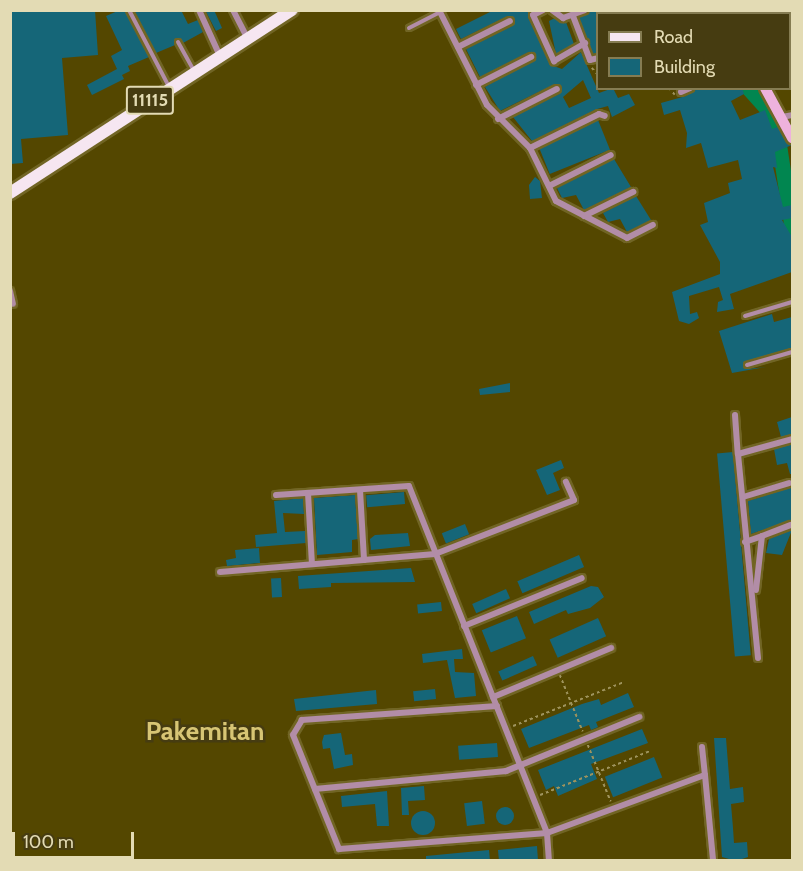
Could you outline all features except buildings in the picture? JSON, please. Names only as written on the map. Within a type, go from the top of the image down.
[{"type":"main road","name":"11115","points":[[10,193],[169,87],[292,10]]},
{"type":"street","points":[[199,10],[219,56]]},
{"type":"street","points":[[233,10],[247,37]]},
{"type":"street","points":[[543,10],[533,15],[554,61],[585,43]]},
{"type":"street","points":[[552,10],[561,18],[573,16],[585,10]]},
{"type":"street","points":[[440,11],[476,84],[498,119],[530,148],[556,201],[627,238],[653,225]]},
{"type":"street","points":[[573,16],[594,59]]},
{"type":"street","points":[[458,47],[510,21]]},
{"type":"street","points":[[476,84],[531,57]]},
{"type":"street","points":[[498,119],[557,89]]},
{"type":"street","points":[[681,92],[686,90]]},
{"type":"street","points":[[767,90],[787,117],[792,138]]},
{"type":"street","points":[[530,148],[598,114],[605,116]]},
{"type":"street","points":[[549,186],[610,155]]},
{"type":"street","points":[[584,216],[633,192]]},
{"type":"street","points":[[594,211],[600,225]]},
{"type":"street","points":[[10,291],[13,304]]},
{"type":"street","points":[[735,415],[758,658]]},
{"type":"street","points":[[738,453],[792,439]]},
{"type":"street","points":[[220,572],[435,554],[574,500],[566,482]]},
{"type":"street","points":[[743,497],[789,483]]},
{"type":"street","points":[[276,495],[409,486],[547,833],[549,861]]},
{"type":"street","points":[[360,490],[364,560]]},
{"type":"street","points":[[308,493],[312,564]]},
{"type":"street","points":[[746,542],[791,525]]},
{"type":"street","points":[[754,599],[762,536]]},
{"type":"street","points":[[464,626],[582,578]]},
{"type":"street","points":[[493,697],[611,648]]},
{"type":"street","points":[[497,706],[302,720],[293,735],[339,849],[547,833],[705,775]]},
{"type":"street","points":[[315,789],[506,771],[639,717]]},
{"type":"street","points":[[702,747],[713,861]]},
{"type":"lane","points":[[129,10],[169,87]]},
{"type":"lane","points":[[409,28],[440,11]]},
{"type":"lane","points":[[178,42],[194,72]]},
{"type":"lane","points":[[745,316],[792,302]]},
{"type":"lane","points":[[747,365],[792,352]]},
{"type":"path","points":[[594,59],[593,74],[596,75]]},
{"type":"path","points":[[506,729],[624,682]]},
{"type":"path","points":[[533,798],[650,751]]},
{"type":"waterway","points":[[750,90],[775,118],[792,231]]},
{"type":"district","name":"Pakemitan","points":[[205,732]]}]
